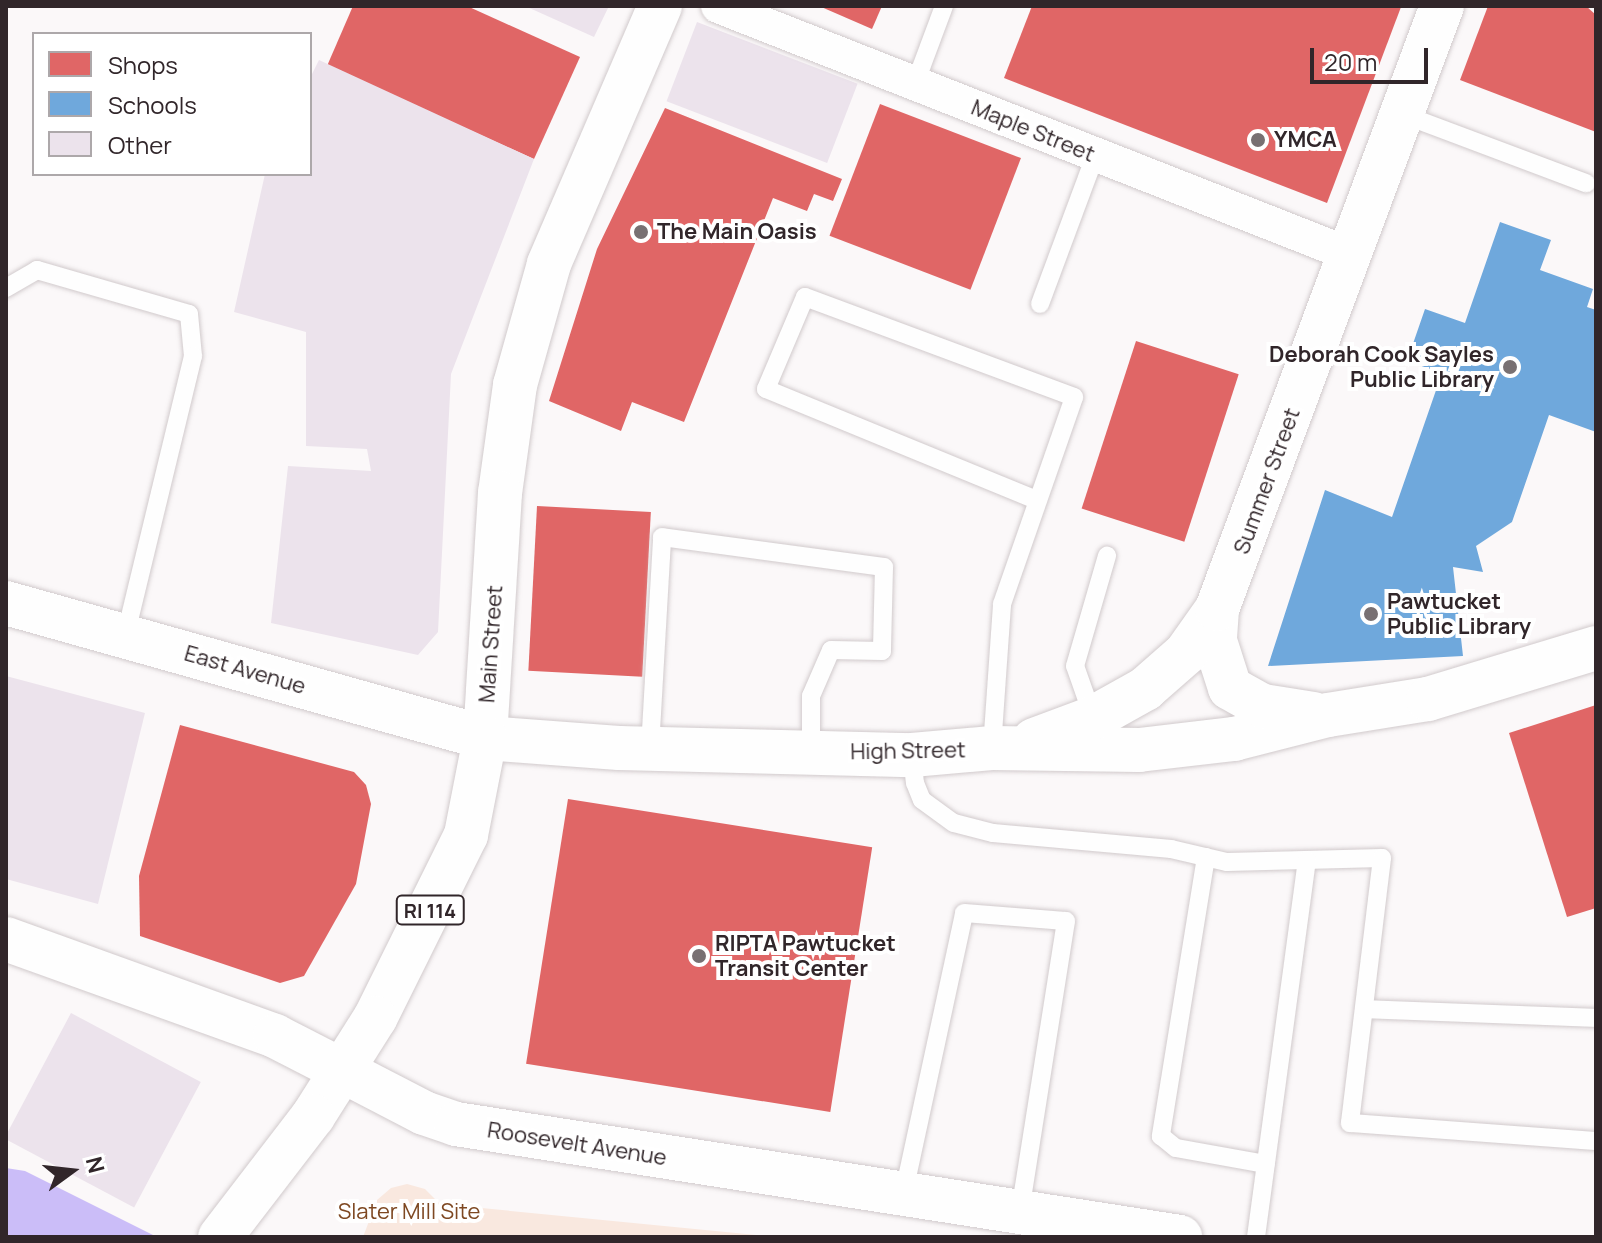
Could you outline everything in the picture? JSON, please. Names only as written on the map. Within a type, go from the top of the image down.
[{"type":"main road","name":"Main Street","points":[[224,1231],[343,1071],[466,835],[485,738],[500,493],[515,385],[549,264],[660,6]]},
{"type":"main road","name":"Summer Street","points":[[992,748],[1034,740],[1093,718],[1168,671],[1201,635],[1217,609],[1442,6]]},
{"type":"main road","name":"East Avenue","points":[[6,603],[485,738]]},
{"type":"main road","name":"High Street","points":[[1217,609],[1215,641],[1230,688],[1263,706],[1328,715]]},
{"type":"main road","name":"High Street","points":[[485,738],[650,748],[912,755],[992,748],[1139,750],[1234,739],[1328,715],[1428,699],[1596,648]]},
{"type":"main road","name":"Roosevelt Avenue","points":[[6,939],[275,1036],[456,1124],[1019,1215],[1180,1237]]},
{"type":"street","name":"Maple Street","points":[[718,6],[1349,254]]},
{"type":"lane","points":[[915,84],[944,6]]},
{"type":"lane","points":[[1402,114],[1586,183]]},
{"type":"lane","points":[[1040,304],[1095,156]]},
{"type":"lane","points":[[6,288],[37,270],[189,314],[193,356],[125,637]]},
{"type":"lane","points":[[992,748],[1002,604],[1074,397],[805,297],[766,389],[1036,500]]},
{"type":"lane","points":[[650,748],[662,537],[884,567],[882,651],[831,650],[811,696],[811,752]]},
{"type":"lane","points":[[1093,718],[1075,666],[1107,556]]},
{"type":"lane","points":[[912,755],[915,783],[922,800],[954,823],[1034,838],[1171,849],[1227,862],[1382,858],[1350,1123],[1596,1141]]},
{"type":"lane","points":[[1206,857],[1161,1136],[1176,1148],[1266,1164]]},
{"type":"lane","points":[[1256,1237],[1307,860]]},
{"type":"lane","points":[[902,1196],[964,913],[1066,921],[1019,1215]]},
{"type":"lane","points":[[1364,1009],[1596,1018]]},
{"type":"green space","name":"Slater Mill Site","points":[[407,1184],[425,1189],[440,1204],[777,1237],[363,1237],[377,1200],[391,1188]]},
{"type":"shaded area","points":[[6,1168],[25,1171],[157,1237],[6,1237]]},
{"type":"pier","points":[[191,1196],[242,1237],[157,1237]]},
{"type":"building: Shops","points":[[353,6],[467,6],[580,57],[534,159],[327,66]]},
{"type":"building: Shops","points":[[819,6],[882,6],[872,29]]},
{"type":"building: Shops","name":"YMCA","points":[[1032,6],[1401,7],[1327,203],[1004,78]]},
{"type":"building: Shops","points":[[1488,6],[1586,6],[1596,15],[1596,132],[1460,80]]},
{"type":"building: Shops","points":[[880,104],[1021,158],[970,290],[829,236]]},
{"type":"building: Shops","points":[[665,108],[842,179],[833,201],[814,194],[807,211],[773,198],[684,422],[632,402],[621,431],[549,401],[597,249]]},
{"type":"building: Shops","points":[[1136,341],[1239,374],[1184,542],[1082,508]]},
{"type":"building: Shops","points":[[537,506],[651,512],[642,677],[528,671]]},
{"type":"building: Shops","points":[[1596,705],[1596,908],[1567,917],[1509,733]]},
{"type":"building: Shops","points":[[180,725],[354,772],[366,785],[371,804],[356,884],[304,976],[280,983],[140,936],[139,876]]},
{"type":"building: Shops","name":"RIPTA Pawtucket Transit Center","points":[[568,799],[872,847],[830,1112],[526,1064]]},
{"type":"building: Schools","points":[[1500,222],[1551,240],[1540,270],[1593,289],[1587,307],[1596,310],[1596,432],[1549,415],[1512,522],[1476,546],[1483,572],[1453,567],[1463,656],[1268,666],[1325,490],[1392,517],[1442,373],[1407,361],[1425,309],[1465,323]]},
{"type":"building: Other","points":[[525,6],[609,6],[594,37]]},
{"type":"building: Other","points":[[697,22],[858,84],[827,163],[667,101]]},
{"type":"building: Other","points":[[319,60],[534,159],[451,374],[438,632],[418,655],[271,623],[288,466],[371,471],[367,449],[306,446],[306,332],[234,312],[265,176],[312,176],[312,74]]},
{"type":"building: Other","points":[[6,676],[145,713],[98,904],[6,879]]},
{"type":"building: Other","points":[[71,1013],[201,1082],[134,1207],[6,1139]]},
{"type":"place","name":"YMCA","points":[[1258,140]]},
{"type":"place","name":"The Main Oasis","points":[[641,232]]},
{"type":"place","name":"Deborah Cook Sayles Public Library","points":[[1510,367]]},
{"type":"place","name":"Pawtucket Public Library","points":[[1371,614]]},
{"type":"place","name":"RIPTA Pawtucket Transit Center","points":[[699,956]]}]
